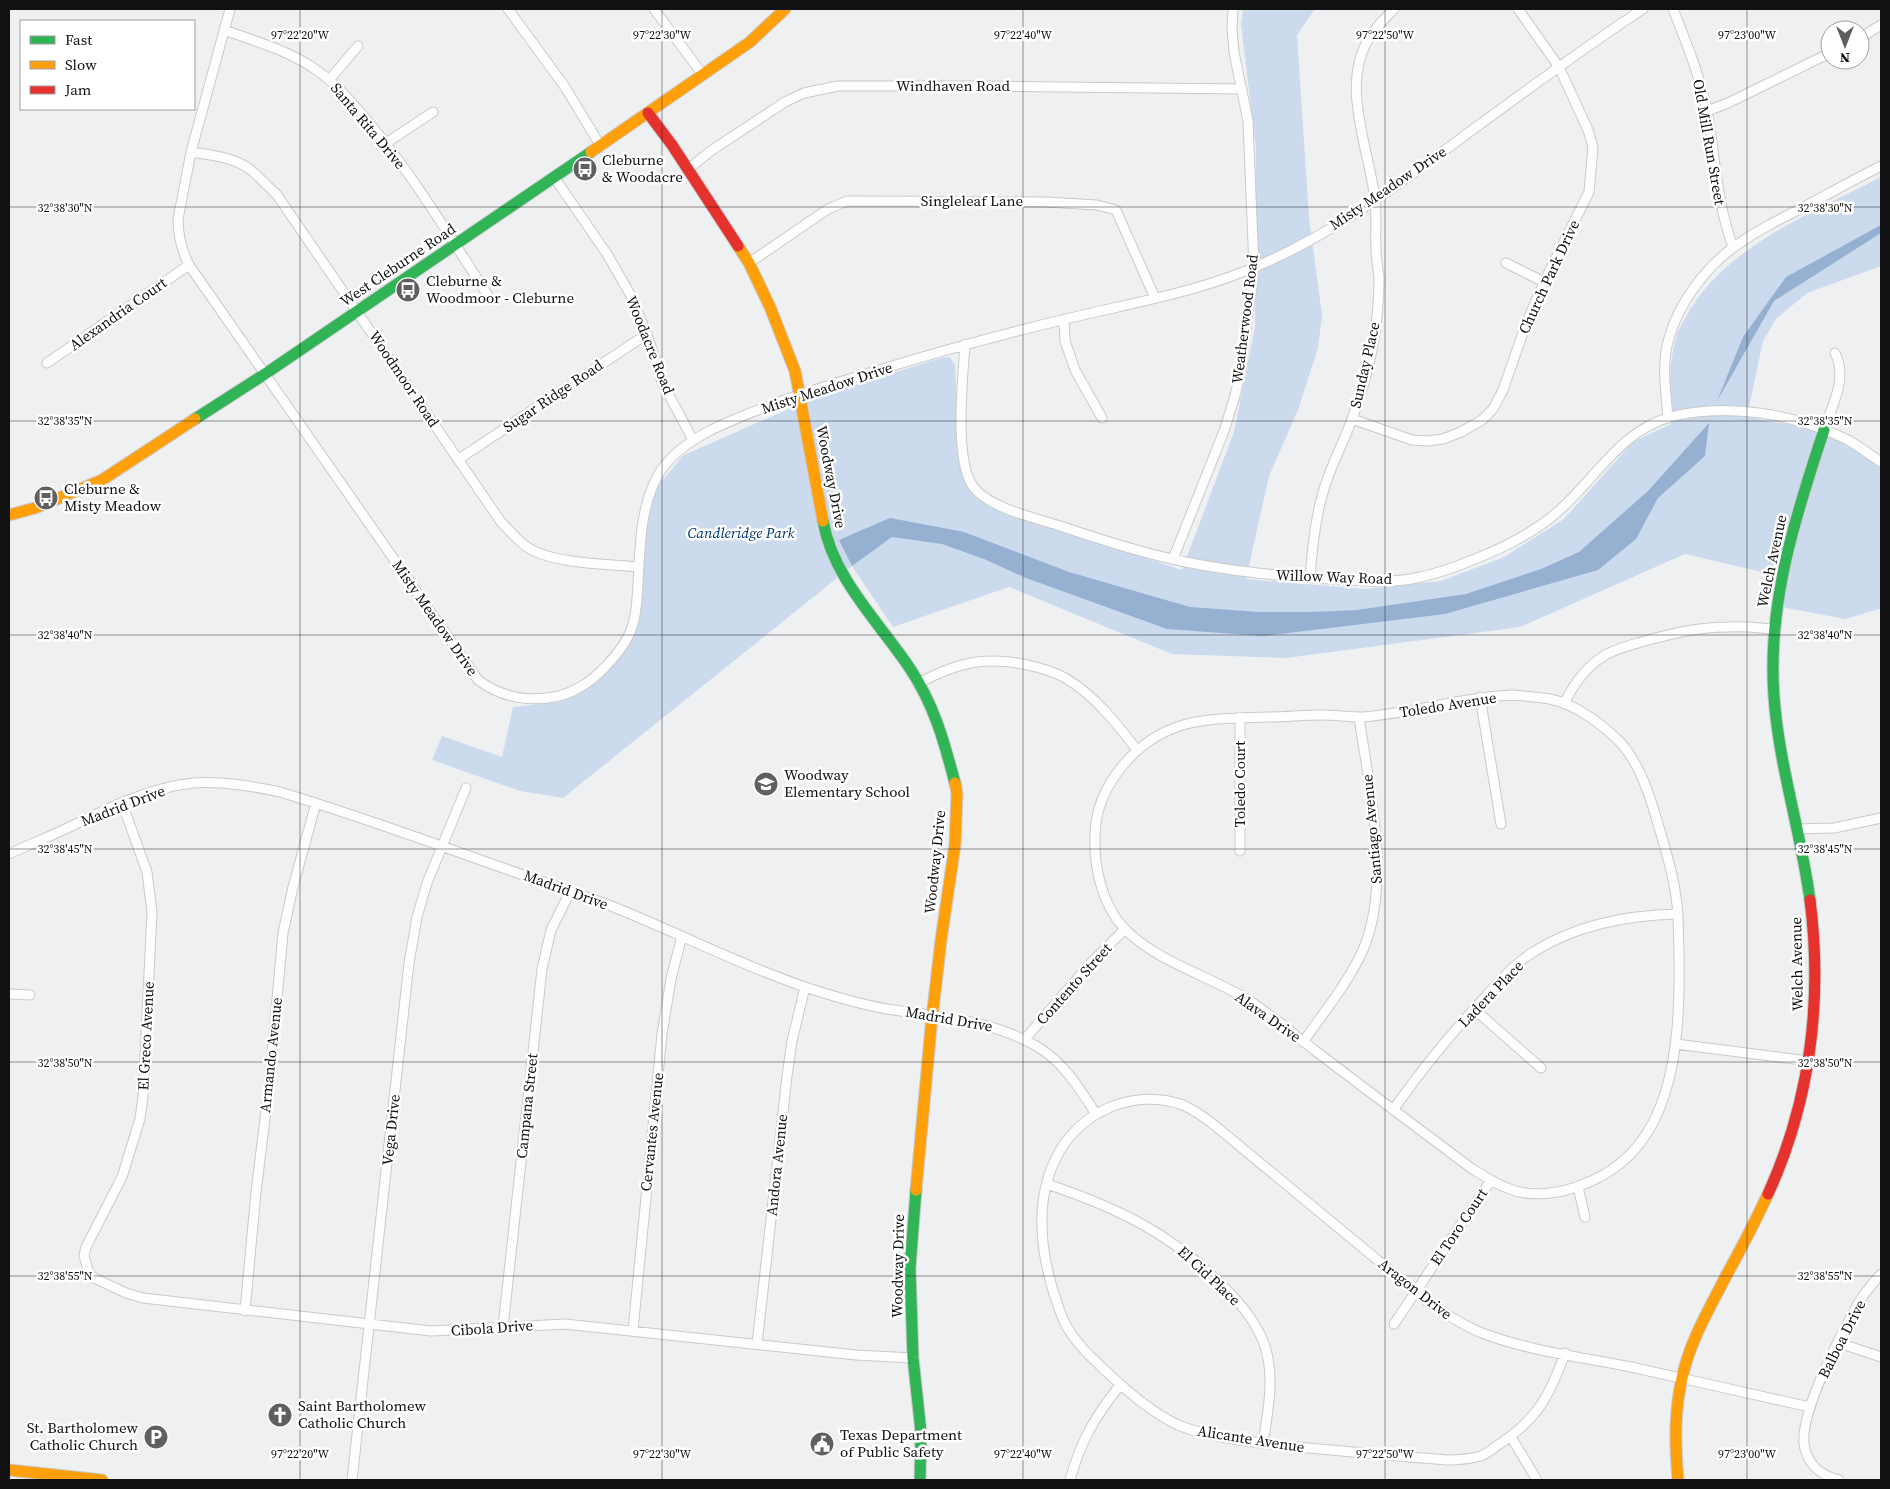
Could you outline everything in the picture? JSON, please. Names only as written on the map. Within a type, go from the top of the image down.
[{"type":"street","name":"Misty Meadow Drive","points":[[230,9],[191,152],[178,219],[182,247],[189,265],[478,680],[504,696],[519,698],[551,698],[563,696],[575,690],[598,674],[624,645],[632,630],[636,616],[646,507],[657,478],[669,460],[693,440],[730,422],[800,395],[965,344],[1155,298],[1254,268],[1329,229],[1375,200],[1643,9]]},
{"type":"street","points":[[508,9],[565,87],[600,145]]},
{"type":"street","points":[[654,9],[703,75]]},
{"type":"street","name":"West Cleburne Road","points":[[9,515],[35,508],[102,480],[265,374],[703,75],[750,42],[785,9]]},
{"type":"street","name":"Weatherwood Road","points":[[1173,559],[1224,431],[1235,396],[1241,369],[1254,268],[1248,120],[1234,52],[1233,9]]},
{"type":"street","name":"Sunday Place","points":[[1310,578],[1317,512],[1324,486],[1352,419],[1365,379],[1373,340],[1379,278],[1376,249],[1375,200],[1356,96],[1356,78],[1359,62],[1371,35],[1394,9]]},
{"type":"street","name":"Church Park Drive","points":[[1352,419],[1412,440],[1428,441],[1443,439],[1461,432],[1482,420],[1493,409],[1503,390],[1526,324],[1544,282],[1589,192],[1593,147],[1588,130],[1560,67],[1518,9]]},
{"type":"street","name":"Old Mill Run Street","points":[[1672,9],[1698,76],[1707,111],[1721,210],[1733,248]]},
{"type":"street","points":[[1870,32],[1881,25]]},
{"type":"street","name":"Santa Rita Drive","points":[[224,30],[294,57],[329,80],[357,107],[386,143],[488,294]]},
{"type":"street","points":[[329,80],[358,46]]},
{"type":"street","points":[[1707,111],[1728,103],[1820,58]]},
{"type":"street","name":"Windhaven Road","points":[[688,169],[712,150],[785,102],[804,93],[823,88],[838,86],[976,86],[1242,89]]},
{"type":"street","points":[[386,143],[432,112]]},
{"type":"street","name":"Woodway Drive","points":[[648,113],[688,169],[749,263],[770,307],[795,371],[824,528],[839,566],[862,604],[919,682],[927,697],[943,736],[957,800],[955,845],[932,1014],[910,1268],[913,1358],[921,1432],[920,1480]]},
{"type":"street","name":"Woodmoor Road","points":[[191,152],[223,158],[240,164],[250,170],[277,195],[501,522],[522,544],[533,551],[565,560],[639,567]]},
{"type":"street","points":[[1668,418],[1665,364],[1668,340],[1677,314],[1688,296],[1708,271],[1733,248],[1758,231],[1881,166]]},
{"type":"street","name":"Woodacre Road","points":[[554,177],[607,254],[630,294],[647,334],[662,382],[693,440]]},
{"type":"street","name":"Singleleaf Lane","points":[[749,263],[828,209],[848,201],[1046,202],[1097,205],[1116,210],[1155,298]]},
{"type":"street","points":[[1506,263],[1544,282]]},
{"type":"street","name":"Alexandria Court","points":[[47,363],[189,265]]},
{"type":"street","points":[[1064,319],[1064,341],[1075,370],[1102,418]]},
{"type":"street","name":"Sugar Ridge Road","points":[[458,459],[647,334]]},
{"type":"street","name":"Willow Way Road","points":[[965,344],[961,429],[965,466],[969,481],[976,490],[989,500],[1010,510],[1120,545],[1173,559],[1234,571],[1379,582],[1414,578],[1444,570],[1509,545],[1536,529],[1555,514],[1614,450],[1632,436],[1644,428],[1668,418],[1686,414],[1746,411],[1772,414],[1824,430],[1848,441],[1881,462]]},
{"type":"street","points":[[1824,430],[1839,385],[1841,371],[1835,353]]},
{"type":"street","name":"Welch Avenue","points":[[1678,1480],[1674,1431],[1682,1378],[1700,1325],[1773,1183],[1796,1123],[1813,1029],[1815,960],[1809,891],[1776,724],[1772,654],[1776,600],[1788,544],[1824,430]]},
{"type":"street","points":[[1564,704],[1570,690],[1586,670],[1603,656],[1622,648],[1674,633],[1701,628],[1728,626],[1774,629]]},
{"type":"street","points":[[919,682],[963,664],[991,660],[1014,661],[1053,672],[1069,680],[1089,696],[1115,722],[1136,750]]},
{"type":"street","name":"Toledo Avenue","points":[[1136,750],[1150,739],[1189,722],[1212,718],[1322,715],[1360,717],[1402,713],[1480,698],[1512,695],[1551,699],[1574,708],[1593,720],[1620,743],[1632,760],[1648,791],[1672,872],[1678,914],[1680,992],[1676,1044]]},
{"type":"street","points":[[1480,698],[1501,824]]},
{"type":"street","name":"Toledo Court","points":[[1240,717],[1240,851]]},
{"type":"street","name":"Santiago Avenue","points":[[1303,1042],[1347,981],[1363,949],[1374,913],[1378,874],[1374,824],[1360,717]]},
{"type":"street","name":"Alava Drive","points":[[1136,750],[1117,772],[1106,789],[1099,807],[1095,830],[1095,858],[1102,887],[1110,907],[1125,929],[1146,946],[1245,998],[1470,1168],[1491,1180],[1508,1189],[1524,1192],[1558,1193],[1603,1177],[1633,1152],[1648,1132],[1667,1085],[1676,1044]]},
{"type":"street","name":"Madrid Drive","points":[[9,854],[109,808],[164,788],[217,782],[241,784],[280,792],[441,846],[654,923],[760,970],[805,987],[878,1007],[968,1020],[998,1028],[1039,1047],[1065,1070],[1096,1114]]},
{"type":"street","name":"Vega Drive","points":[[352,1480],[409,963],[417,917],[427,883],[466,788]]},
{"type":"street","name":"El Greco Avenue","points":[[85,1262],[86,1247],[122,1177],[140,1119],[143,1097],[152,903],[147,872],[122,803]]},
{"type":"street","name":"Armando Avenue","points":[[245,1311],[283,933],[293,887],[316,803]]},
{"type":"street","points":[[1797,829],[1834,828],[1881,818]]},
{"type":"street","name":"Campana Street","points":[[503,1327],[542,969],[551,930],[570,892]]},
{"type":"street","name":"Ladera Place","points":[[1394,1110],[1417,1077],[1474,1009],[1512,969],[1534,951],[1565,935],[1623,919],[1651,914],[1678,914]]},
{"type":"street","name":"Contento Street","points":[[1024,1040],[1090,964],[1125,929]]},
{"type":"street","name":"Cervantes Avenue","points":[[633,1330],[662,1034],[671,979],[682,936]]},
{"type":"street","name":"Andora Avenue","points":[[757,1344],[787,1076],[792,1041],[805,987]]},
{"type":"street","points":[[9,994],[30,996]]},
{"type":"street","points":[[1474,1009],[1541,1068]]},
{"type":"street","points":[[1676,1044],[1808,1061]]},
{"type":"street","name":"Aragon Drive","points":[[1096,1114],[1114,1104],[1134,1100],[1166,1101],[1184,1106],[1198,1113],[1432,1305],[1458,1322],[1481,1333],[1513,1342],[1810,1407]]},
{"type":"street","name":"Alicante Avenue","points":[[1096,1114],[1080,1126],[1066,1142],[1055,1160],[1047,1184],[1041,1225],[1048,1274],[1066,1326],[1080,1346],[1120,1385],[1160,1415],[1179,1425],[1198,1431],[1263,1443],[1446,1460],[1465,1459],[1483,1455],[1511,1436],[1541,1407],[1554,1383],[1565,1353]]},
{"type":"street","name":"El Toro Court","points":[[1394,1324],[1491,1180]]},
{"type":"street","name":"El Cid Place","points":[[1047,1184],[1083,1196],[1122,1213],[1158,1232],[1216,1278],[1240,1303],[1254,1323],[1267,1358],[1270,1384],[1263,1443]]},
{"type":"street","points":[[1578,1187],[1585,1217]]},
{"type":"street","name":"Cibola Drive","points":[[85,1262],[89,1273],[94,1278],[126,1293],[143,1298],[245,1311],[432,1331],[565,1324],[856,1355],[913,1358]]},
{"type":"street","name":"Balboa Drive","points":[[1839,1480],[1822,1474],[1807,1456],[1804,1447],[1804,1427],[1817,1387],[1858,1303],[1881,1274]]},
{"type":"street","points":[[1839,1343],[1881,1357]]},
{"type":"street","points":[[1070,1480],[1087,1432],[1099,1412],[1120,1385]]},
{"type":"street","points":[[1511,1436],[1537,1480]]},
{"type":"street","points":[[9,1470],[102,1480]]},
{"type":"green space","name":"Candleridge Park","points":[[1243,9],[1315,9],[1297,35],[1309,218],[1322,315],[1318,348],[1298,410],[1269,476],[1246,579],[1365,589],[1441,581],[1504,557],[1564,519],[1633,442],[1671,424],[1670,391],[1673,348],[1677,334],[1702,292],[1746,251],[1772,234],[1881,177],[1881,266],[1807,293],[1776,319],[1763,341],[1747,417],[1803,427],[1840,442],[1881,465],[1881,607],[1845,619],[1772,605],[1775,575],[1685,554],[1520,627],[1286,658],[1172,654],[1009,587],[893,627],[852,566],[563,798],[520,791],[432,760],[442,736],[502,757],[513,707],[560,702],[612,667],[636,625],[647,510],[659,484],[684,455],[816,397],[941,358],[950,357],[955,365],[960,461],[985,500],[1018,517],[1182,570],[1234,432],[1255,327],[1256,148],[1241,24]]},
{"type":"water","points":[[1881,225],[1881,233],[1774,301],[1717,401],[1743,337],[1786,277]]},
{"type":"water","points":[[1709,423],[1705,456],[1658,498],[1636,539],[1598,570],[1445,614],[1263,636],[1167,629],[1026,578],[984,559],[942,544],[892,537],[852,566],[839,540],[890,518],[964,532],[1069,572],[1190,607],[1259,612],[1357,610],[1466,594],[1541,569],[1579,552],[1648,491]]},
{"type":"traffic: fast","points":[[195,419],[265,374],[591,152]]},
{"type":"traffic: fast","points":[[1810,900],[1780,748],[1774,697],[1773,663],[1779,595],[1786,562],[1803,495],[1824,430]]},
{"type":"traffic: fast","points":[[823,521],[828,542],[846,580],[918,681],[932,709],[955,783]]},
{"type":"traffic: fast","points":[[916,1190],[910,1268],[913,1358],[921,1432],[920,1480]]},
{"type":"traffic: slow","points":[[591,152],[750,42],[785,9]]},
{"type":"traffic: slow","points":[[738,246],[749,263],[770,307],[795,371],[823,521]]},
{"type":"traffic: slow","points":[[9,515],[35,508],[102,480],[195,419]]},
{"type":"traffic: slow","points":[[916,1190],[931,1027],[955,845],[957,793],[955,783]]},
{"type":"traffic: slow","points":[[1678,1480],[1677,1413],[1686,1361],[1701,1324],[1768,1194]]},
{"type":"traffic: slow","points":[[9,1470],[102,1480]]},
{"type":"traffic: jam","points":[[648,113],[672,145],[738,246]]},
{"type":"traffic: jam","points":[[1768,1194],[1794,1123],[1810,1050],[1815,976],[1810,900]]},
{"type":"place","name":"Cleburne & Woodacre","points":[[585,169]]},
{"type":"place","name":"Cleburne & Woodmoor - Cleburne","points":[[408,290]]},
{"type":"place","name":"Cleburne & Misty Meadow","points":[[46,498]]},
{"type":"place","name":"Woodway Elementary School","points":[[766,784]]},
{"type":"place","name":"Saint Bartholomew Catholic Church","points":[[280,1415]]},
{"type":"place","name":"St. Bartholomew Catholic Church","points":[[156,1437]]},
{"type":"place","name":"Texas Department of Public Safety","points":[[822,1444]]}]
